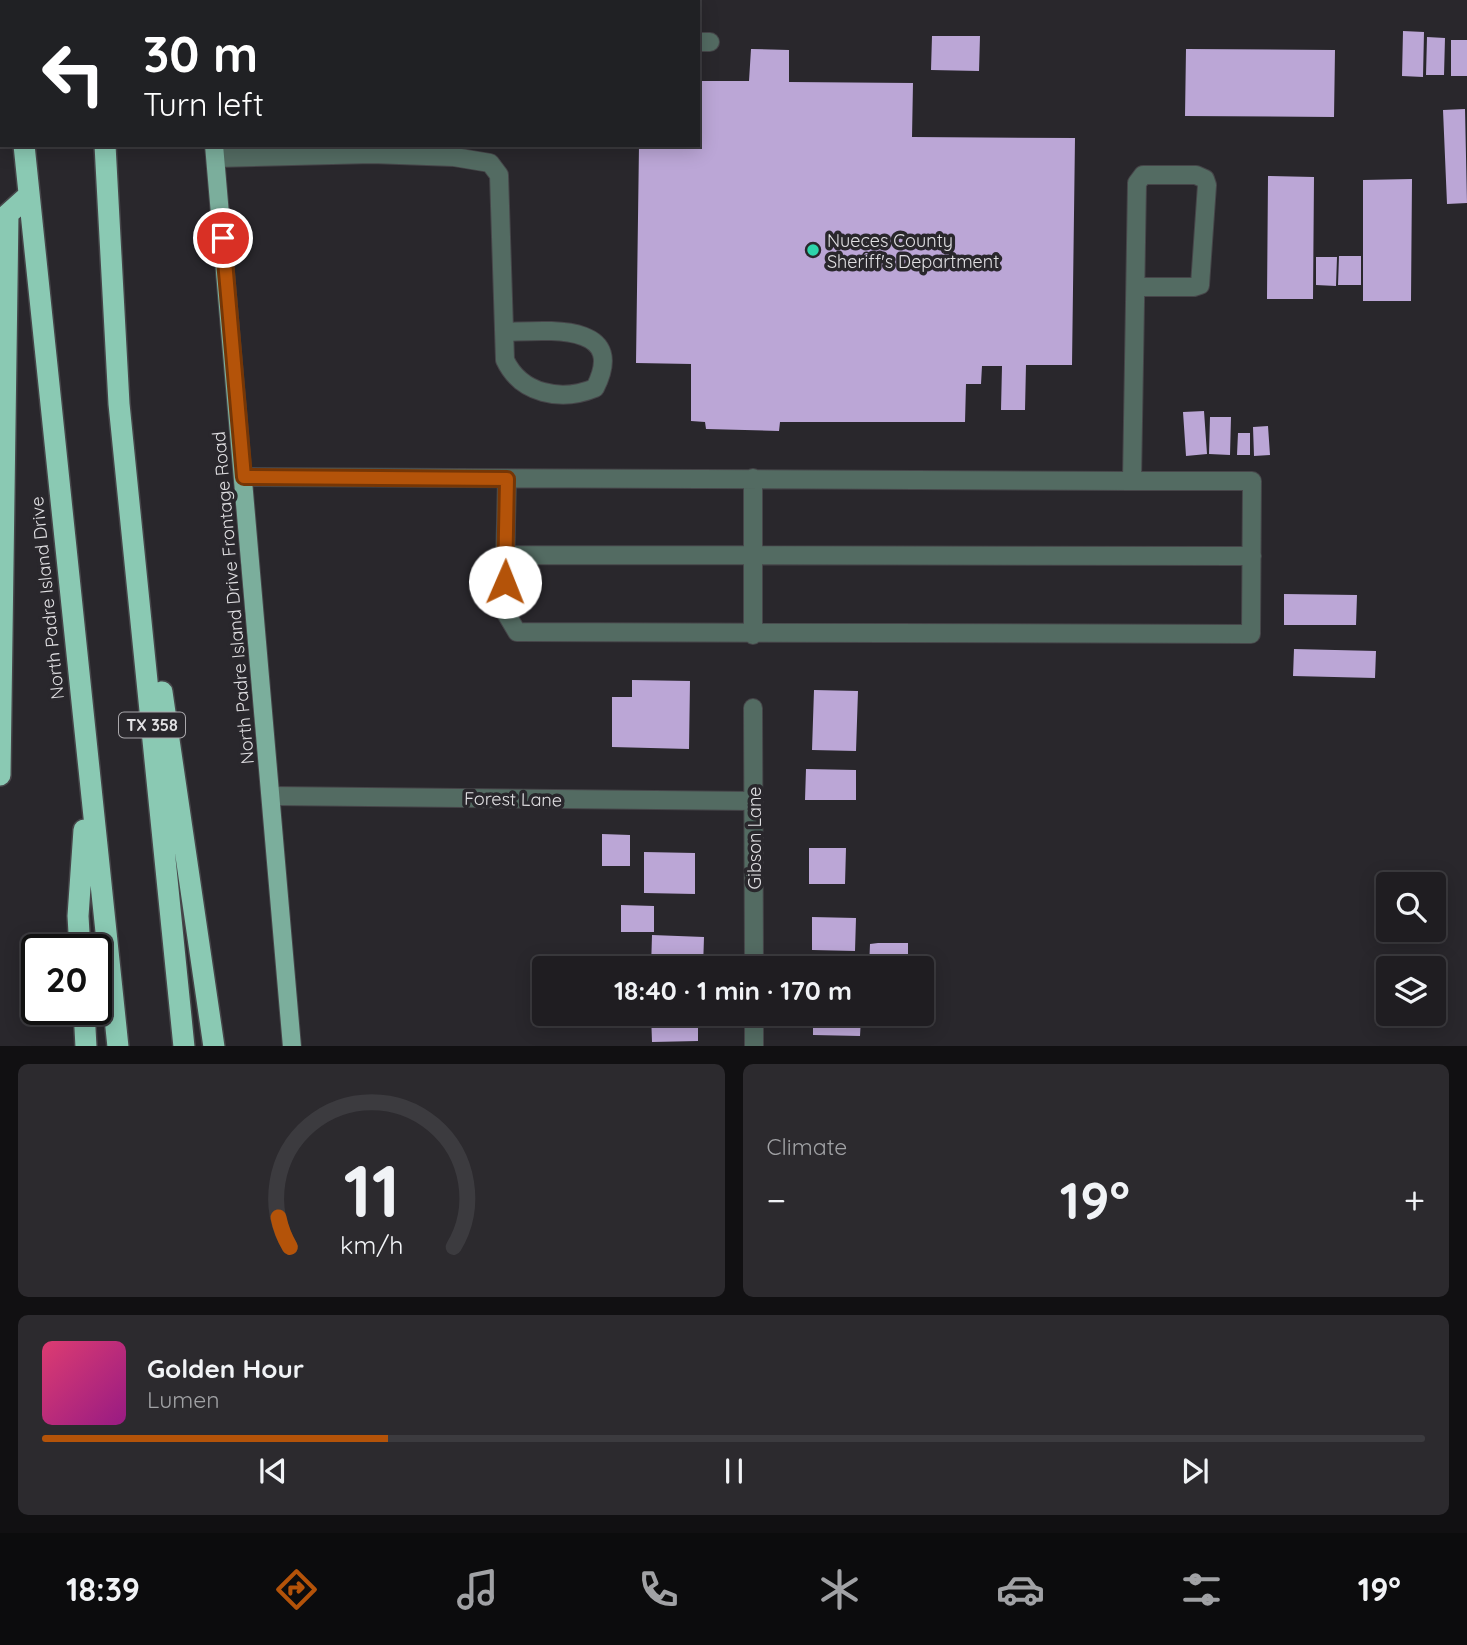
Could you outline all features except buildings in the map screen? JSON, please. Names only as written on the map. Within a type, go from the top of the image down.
[{"type":"highway","name":"North Padre Island Drive","points":[[24,147],[118,1046]]},
{"type":"highway","name":"TX 358","points":[[105,147],[119,404],[184,1046]]},
{"type":"highway","points":[[0,775],[8,214],[28,196]]},
{"type":"highway","points":[[119,404],[214,1046]]},
{"type":"highway","points":[[79,934],[88,776]]},
{"type":"highway","points":[[85,1025],[86,1046]]},
{"type":"main road","name":"North Padre Island Drive Frontage Road","points":[[215,152],[292,1046]]},
{"type":"street","points":[[215,152],[372,150],[490,163],[499,175],[505,360],[513,377],[530,389],[579,394],[595,388],[603,360],[599,345],[587,336],[554,330],[505,332]]},
{"type":"street","points":[[1132,481],[1136,287],[1140,179],[1143,175],[1196,175],[1205,179],[1207,185],[1200,285],[1136,287]]},
{"type":"street","points":[[244,477],[1252,481],[1251,634],[753,635],[517,632],[504,610],[507,479]]},
{"type":"street","points":[[753,478],[753,635]]},
{"type":"street","points":[[505,555],[1252,556]]},
{"type":"street","name":"Gibson Lane","points":[[753,708],[754,956]]},
{"type":"street","name":"Forest Lane","points":[[272,796],[754,801]]},
{"type":"street","points":[[754,1026],[754,1046]]},
{"type":"place","name":"Nueces County Sheriff's Department","points":[[813,250]]},
{"type":"route","points":[[223,238],[244,477],[507,479],[505,582]]}]
